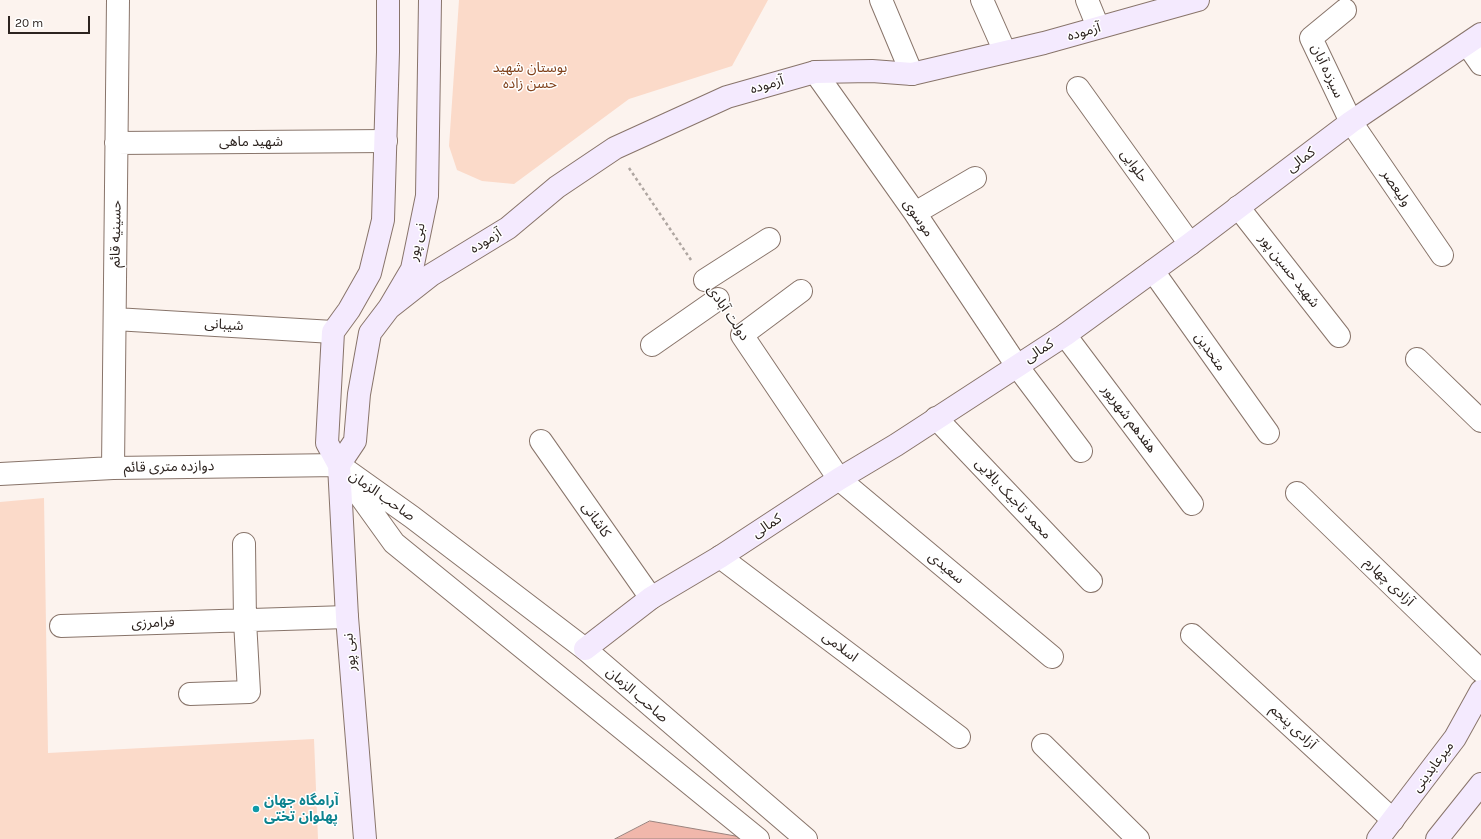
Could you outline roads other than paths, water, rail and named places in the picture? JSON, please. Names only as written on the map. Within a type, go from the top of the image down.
[{"type":"street","name":"حسینیه قائم","points":[[113,468],[118,0]]},
{"type":"street","points":[[333,332],[349,310],[370,273],[383,220],[386,141],[388,0]]},
{"type":"street","name":"نبی پور","points":[[338,465],[355,440],[359,394],[370,333],[389,308],[412,269],[427,196],[430,0]]},
{"type":"street","points":[[881,0],[912,74]]},
{"type":"street","points":[[982,0],[1005,52]]},
{"type":"street","points":[[1087,0],[1098,27]]},
{"type":"street","name":"آزموده","points":[[389,308],[431,275],[508,228],[557,188],[615,148],[727,97],[815,72],[872,71],[912,74],[1044,43],[1198,0]]},
{"type":"street","name":"سیزده آبان","points":[[1345,10],[1311,38],[1351,122]]},
{"type":"street","points":[[1474,39],[1481,64]]},
{"type":"street","name":"کمالی","points":[[584,650],[651,598],[720,557],[1065,335],[1190,244],[1351,122],[1474,39]]},
{"type":"street","name":"موسوی","points":[[815,72],[915,213],[1017,366],[1081,451]]},
{"type":"street","name":"حلوایی","points":[[1078,88],[1190,244]]},
{"type":"street","name":"ولیعصر","points":[[1351,122],[1442,255]]},
{"type":"street","name":"شهید ماهی","points":[[116,143],[386,141]]},
{"type":"street","points":[[915,213],[975,178]]},
{"type":"street","name":"شهید حسین پور","points":[[1238,207],[1339,336]]},
{"type":"street","points":[[705,280],[769,239]]},
{"type":"street","name":"متحدین","points":[[1153,271],[1268,433]]},
{"type":"street","name":"دولت آبادی","points":[[801,291],[742,335],[839,479]]},
{"type":"street","points":[[652,345],[718,299]]},
{"type":"street","name":"شیبانی","points":[[115,318],[333,332]]},
{"type":"street","name":"نبی پور","points":[[333,332],[327,443],[338,465],[347,618],[365,839]]},
{"type":"street","name":"هفدهم شهریور","points":[[1065,335],[1192,504]]},
{"type":"street","points":[[1416,359],[1481,421]]},
{"type":"street","name":"محمد تاجیک بالایی","points":[[936,418],[1091,581]]},
{"type":"street","name":"کاشانی","points":[[541,441],[651,598]]},
{"type":"street","name":"دوازده متری قائم","points":[[0,474],[113,468],[338,465]]},
{"type":"street","name":"صاحب الزمان","points":[[338,465],[412,517],[584,650],[806,839]]},
{"type":"street","name":"صاحب الزمان","points":[[338,465],[394,543],[758,839]]},
{"type":"street","name":"سعیدی","points":[[839,479],[1052,657]]},
{"type":"street","name":"آزادی چهارم","points":[[1297,493],[1481,671]]},
{"type":"street","points":[[190,694],[249,692],[245,621],[244,544]]},
{"type":"street","name":"اسلامی","points":[[720,557],[959,737]]},
{"type":"street","name":"فرامرزی","points":[[61,626],[347,618]]},
{"type":"street","name":"آزادی پنجم","points":[[1192,635],[1393,820]]},
{"type":"street","name":"میرعابدینی","points":[[1378,839],[1455,738],[1481,690]]},
{"type":"street","points":[[1043,745],[1138,839]]},
{"type":"street","points":[[1437,839],[1481,784]]},
{"type":"place","name":"آرامگاه جهان پهلوان تختی","points":[[256,809]]},
{"type":"park label","name":"بوستان شهید حسن زاده","points":[[530,76]]}]
